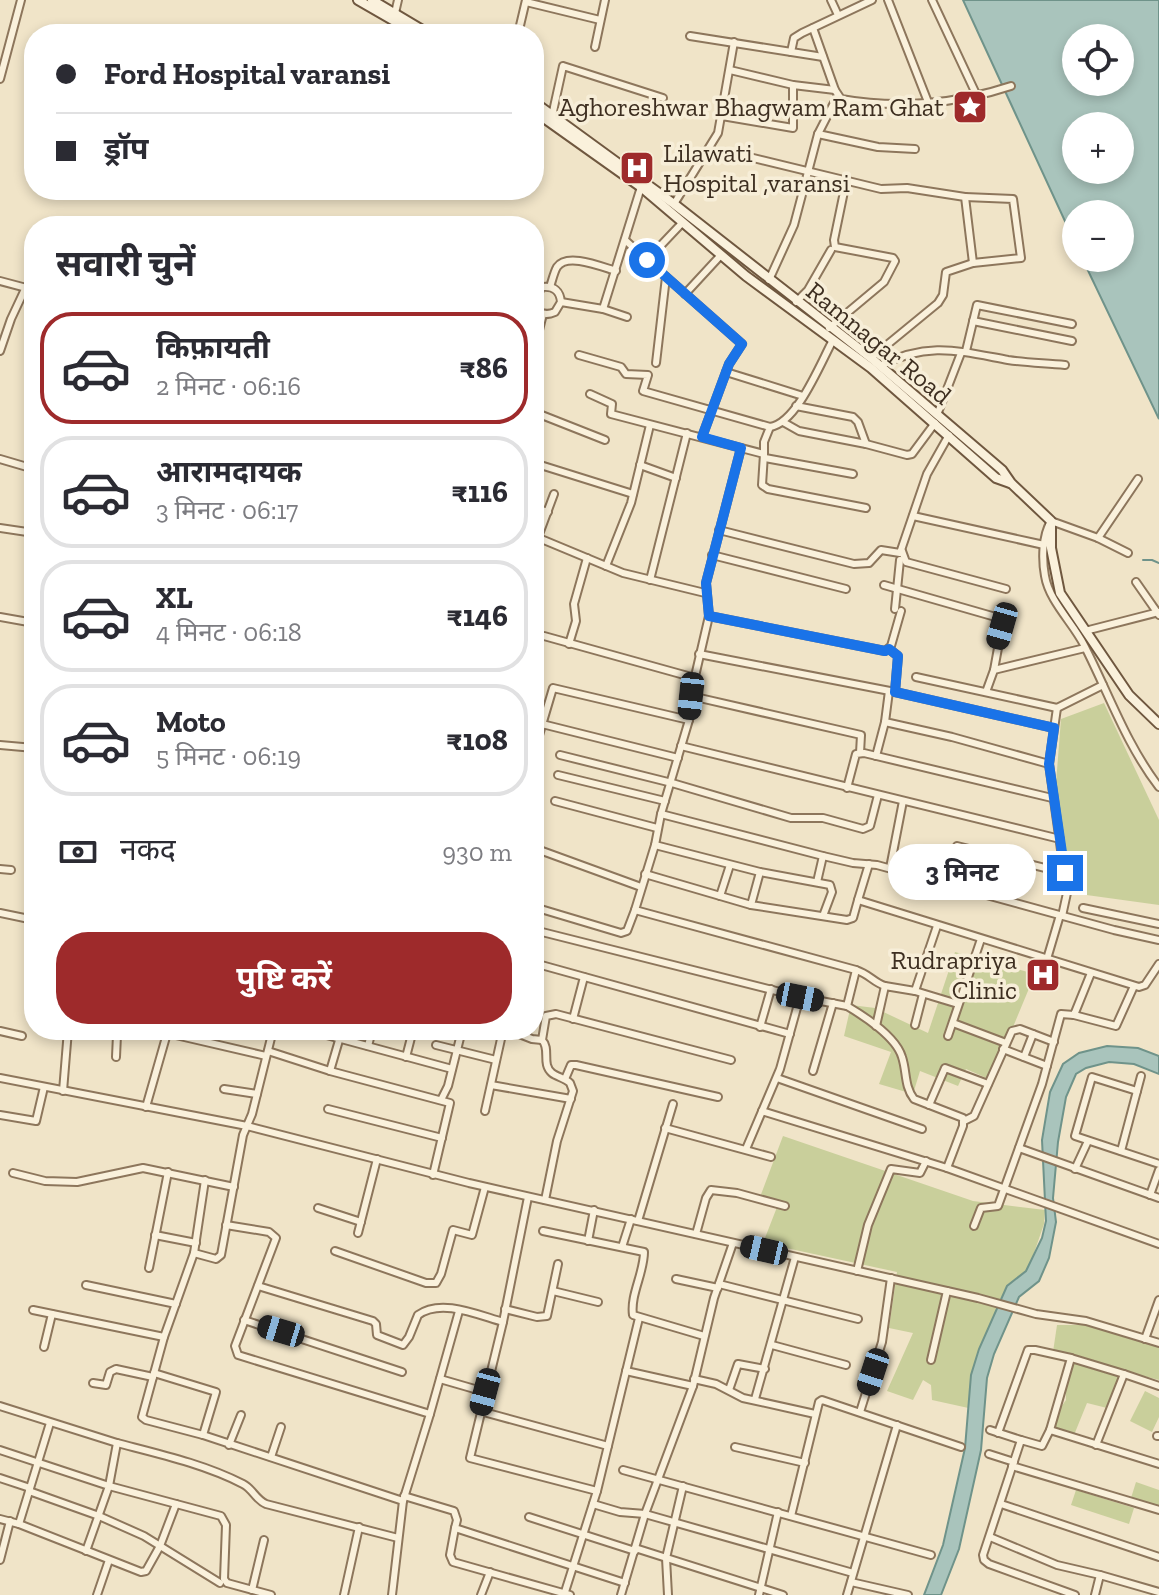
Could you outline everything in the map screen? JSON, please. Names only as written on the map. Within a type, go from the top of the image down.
[{"type":"main road","points":[[358,0],[400,24]]},
{"type":"main road","points":[[372,0],[413,24]]},
{"type":"main road","name":"Ramnagar Road","points":[[544,110],[642,184],[674,204],[871,358],[936,418],[1002,470],[1011,483],[1051,521]]},
{"type":"main road","points":[[544,118],[642,184],[721,255],[936,418],[996,478],[1011,483]]},
{"type":"main road","points":[[1051,521],[1051,548],[1060,593],[1129,695],[1159,724]]},
{"type":"street","points":[[0,79],[21,0]]},
{"type":"street","points":[[395,13],[398,0]]},
{"type":"street","points":[[595,47],[605,0]]},
{"type":"street","points":[[831,0],[838,15]]},
{"type":"street","points":[[791,52],[794,38],[872,0]]},
{"type":"street","points":[[888,0],[928,102]]},
{"type":"street","points":[[932,0],[977,96]]},
{"type":"street","points":[[520,24],[526,1],[600,20]]},
{"type":"street","points":[[769,280],[794,225],[818,134],[836,94],[813,28]]},
{"type":"street","points":[[690,36],[823,57]]},
{"type":"street","points":[[674,204],[714,142],[722,116],[734,42]]},
{"type":"street","points":[[552,116],[563,66],[663,98]]},
{"type":"street","points":[[730,70],[880,104],[977,96],[1011,86]]},
{"type":"street","points":[[722,116],[793,128],[793,85]]},
{"type":"street","points":[[818,134],[878,147],[915,149]]},
{"type":"street","points":[[745,156],[881,189],[907,188],[965,197],[1013,199],[1019,230],[1020,260],[973,263],[946,272],[943,295],[938,303],[871,358]]},
{"type":"street","points":[[829,328],[884,282],[895,261],[893,258],[835,247],[846,182]]},
{"type":"street","points":[[603,309],[642,184]]},
{"type":"street","points":[[965,197],[973,263]]},
{"type":"street","points":[[647,260],[683,222]]},
{"type":"street","points":[[625,240],[742,344],[726,372],[702,437]]},
{"type":"street","points":[[796,302],[808,290],[831,250]]},
{"type":"street","points":[[685,294],[721,255]]},
{"type":"street","points":[[550,287],[558,265],[564,261],[616,271]]},
{"type":"street","points":[[656,363],[666,277]]},
{"type":"street","points":[[0,281],[24,287]]},
{"type":"street","points":[[544,288],[550,287],[559,293],[561,302],[555,312],[544,314]]},
{"type":"street","points":[[0,351],[1,342],[24,299]]},
{"type":"street","points":[[561,302],[603,309],[627,317]]},
{"type":"street","points":[[966,351],[977,305],[1072,324]]},
{"type":"street","points":[[973,321],[1072,341]]},
{"type":"street","points":[[579,355],[621,367],[626,374],[648,375],[643,391],[770,427],[783,422],[796,406],[833,340]]},
{"type":"street","points":[[880,366],[898,356],[926,350],[966,351],[1010,360],[1065,365]]},
{"type":"street","points":[[783,422],[799,431],[909,455],[936,418],[961,353],[966,351]]},
{"type":"street","points":[[726,372],[803,396]]},
{"type":"street","points":[[590,394],[612,404],[611,414],[764,456],[853,474]]},
{"type":"street","points":[[796,406],[853,417],[866,444]]},
{"type":"street","points":[[544,416],[605,440]]},
{"type":"street","points":[[606,566],[633,494],[650,425]]},
{"type":"street","points":[[770,427],[764,442],[762,485],[768,489],[866,508]]},
{"type":"street","points":[[650,580],[687,433]]},
{"type":"street","points":[[949,434],[927,474],[902,551],[906,562],[1006,589]]},
{"type":"street","points":[[544,910],[621,933],[627,931],[655,845],[657,828],[689,720],[699,654],[709,616],[705,593],[712,555],[741,448]]},
{"type":"street","points":[[0,459],[24,466]]},
{"type":"street","points":[[640,465],[676,478]]},
{"type":"street","points":[[544,466],[633,494]]},
{"type":"street","points":[[1098,538],[1138,479]]},
{"type":"street","points":[[544,520],[554,494]]},
{"type":"street","points":[[544,511],[548,512]]},
{"type":"street","points":[[913,516],[1044,545]]},
{"type":"street","points":[[1128,553],[1051,521],[1044,545],[1045,576],[1051,594],[1085,648],[1129,743],[1159,787]]},
{"type":"street","points":[[0,528],[24,532]]},
{"type":"street","points":[[719,530],[854,564],[869,563],[881,550],[902,551]]},
{"type":"street","points":[[544,540],[606,566],[705,593]]},
{"type":"street","points":[[712,555],[846,589]]},
{"type":"street","points":[[569,644],[576,621],[574,604],[587,558]]},
{"type":"street","points":[[889,649],[898,610],[900,560]]},
{"type":"street","points":[[1085,631],[1158,613],[1136,582]]},
{"type":"street","points":[[884,585],[999,618],[1002,626],[994,670],[986,692]]},
{"type":"street","points":[[709,616],[885,651],[889,649]]},
{"type":"street","points":[[0,617],[24,621]]},
{"type":"street","points":[[544,636],[695,678]]},
{"type":"street","points":[[994,670],[1085,648]]},
{"type":"street","points":[[876,756],[898,656],[889,649]]},
{"type":"street","points":[[699,654],[1054,728]]},
{"type":"street","points":[[916,677],[1057,708],[1103,685]]},
{"type":"street","points":[[544,717],[551,691],[555,688],[689,720]]},
{"type":"street","points":[[691,696],[861,735],[860,753],[855,759],[847,788]]},
{"type":"street","points":[[1047,959],[1067,893],[1049,764],[1057,708]]},
{"type":"street","points":[[885,722],[1049,764]]},
{"type":"street","points":[[544,724],[678,758]]},
{"type":"street","points":[[0,745],[24,747]]},
{"type":"street","points":[[681,746],[1060,839]]},
{"type":"street","points":[[860,753],[1052,798]]},
{"type":"street","points":[[560,755],[672,783],[791,818],[823,818],[863,829],[870,826],[878,795]]},
{"type":"street","points":[[558,775],[665,801]]},
{"type":"street","points":[[555,801],[657,828]]},
{"type":"street","points":[[890,868],[903,801]]},
{"type":"street","points":[[661,814],[823,856],[890,868],[1159,940]]},
{"type":"street","points":[[655,845],[832,887],[823,916]]},
{"type":"street","points":[[957,846],[1065,873]]},
{"type":"street","points":[[544,852],[641,887]]},
{"type":"street","points":[[817,882],[823,856]]},
{"type":"street","points":[[645,874],[751,905],[850,920],[869,864]]},
{"type":"street","points":[[720,896],[730,865]]},
{"type":"street","points":[[0,869],[11,870]]},
{"type":"street","points":[[751,905],[760,872]]},
{"type":"street","points":[[858,900],[1134,986],[1145,985],[1159,964]]},
{"type":"street","points":[[1083,908],[1159,924]]},
{"type":"street","points":[[635,910],[856,970],[869,974],[872,980],[885,986],[958,1004]]},
{"type":"street","points":[[0,913],[24,918]]},
{"type":"street","points":[[1123,932],[1127,916]]},
{"type":"street","points":[[915,991],[937,926]]},
{"type":"street","points":[[544,932],[847,1006],[876,1026],[901,1053],[909,1092],[914,1099],[961,1115],[964,1121]]},
{"type":"street","points":[[948,1036],[981,939]]},
{"type":"street","points":[[544,966],[790,1034]]},
{"type":"street","points":[[847,1006],[856,970]]},
{"type":"street","points":[[1074,1015],[1091,973]]},
{"type":"street","points":[[573,1019],[584,977]]},
{"type":"street","points":[[876,1026],[885,986]]},
{"type":"street","points":[[974,1226],[981,1208],[998,1206],[1047,1066],[1061,1014],[1116,1026],[1134,986]]},
{"type":"street","points":[[760,1027],[771,989]]},
{"type":"street","points":[[915,1025],[923,994]]},
{"type":"street","points":[[746,1149],[777,1078],[800,997]]},
{"type":"street","points":[[813,1071],[833,1003]]},
{"type":"street","points":[[544,1028],[546,1016],[556,1014],[731,1060]]},
{"type":"street","points":[[953,1023],[1047,1066]]},
{"type":"street","points":[[947,1168],[964,1121],[974,1116],[1013,1029],[1054,1042]]},
{"type":"street","points":[[0,1031],[22,1036]]},
{"type":"street","points":[[1024,1057],[1033,1034]]},
{"type":"street","points":[[63,1091],[67,1040]]},
{"type":"street","points":[[116,1057],[117,1040]]},
{"type":"street","points":[[146,1107],[165,1040]]},
{"type":"street","points":[[207,1040],[448,1101],[450,1106],[433,1175]]},
{"type":"street","points":[[194,1253],[219,1258],[243,1135],[270,1040]]},
{"type":"street","points":[[330,1071],[339,1040]]},
{"type":"street","points":[[347,1040],[452,1069]]},
{"type":"street","points":[[368,1046],[370,1040]]},
{"type":"street","points":[[406,1057],[410,1040]]},
{"type":"street","points":[[441,1100],[460,1040]]},
{"type":"street","points":[[485,1111],[501,1040]]},
{"type":"street","points":[[542,1040],[547,1047],[550,1072],[570,1083],[571,1099],[557,1141],[545,1200]]},
{"type":"street","points":[[436,1045],[496,1060]]},
{"type":"street","points":[[565,1079],[571,1065],[576,1065],[718,1097]]},
{"type":"street","points":[[929,1105],[945,1068],[988,1084]]},
{"type":"street","points":[[1121,1151],[1141,1076]]},
{"type":"street","points":[[1137,1091],[1095,1077],[1090,1080],[1075,1132],[1078,1138],[1159,1167],[1150,1195]]},
{"type":"street","points":[[0,1078],[247,1126],[433,1175],[1025,1311],[1086,1321],[1159,1343]]},
{"type":"street","points":[[777,1078],[922,1129]]},
{"type":"street","points":[[491,1085],[571,1099]]},
{"type":"street","points":[[0,1115],[36,1121],[44,1087]]},
{"type":"street","points":[[224,1089],[257,1094]]},
{"type":"street","points":[[622,1247],[673,1104]]},
{"type":"street","points":[[328,1109],[442,1138]]},
{"type":"street","points":[[762,1111],[947,1168],[1159,1244]]},
{"type":"street","points":[[665,1128],[771,1157]]},
{"type":"street","points":[[1075,1169],[1088,1141]]},
{"type":"street","points":[[1019,1148],[1159,1198]]},
{"type":"street","points":[[358,1233],[377,1159]]},
{"type":"street","points":[[857,1271],[868,1225],[891,1169],[920,1173],[926,1161]]},
{"type":"street","points":[[13,1173],[45,1181],[68,1182],[94,1180],[135,1169],[168,1172],[234,1187]]},
{"type":"street","points":[[149,1268],[168,1172]]},
{"type":"street","points":[[205,1180],[194,1253],[164,1337],[142,1413],[143,1419],[454,1511],[457,1520],[450,1555],[453,1562],[566,1594],[597,1491],[639,1318]]},
{"type":"street","points":[[335,1251],[426,1283],[436,1283],[453,1230],[472,1235],[485,1187]]},
{"type":"street","points":[[696,1234],[711,1190],[737,1193],[785,1206]]},
{"type":"street","points":[[528,1197],[503,1322],[470,1458],[597,1491]]},
{"type":"street","points":[[318,1208],[361,1222]]},
{"type":"street","points":[[588,1241],[594,1210]]},
{"type":"street","points":[[226,1225],[269,1232],[276,1238],[235,1346],[238,1355],[430,1414]]},
{"type":"street","points":[[543,1231],[644,1252],[633,1315],[704,1336]]},
{"type":"street","points":[[155,1235],[196,1243]]},
{"type":"street","points":[[621,1595],[645,1514],[694,1383],[704,1336],[733,1243]]},
{"type":"street","points":[[755,1399],[795,1257]]},
{"type":"street","points":[[505,1309],[545,1318],[550,1309],[558,1264]]},
{"type":"street","points":[[860,1412],[882,1342],[891,1278]]},
{"type":"street","points":[[676,1279],[858,1319]]},
{"type":"street","points":[[86,1285],[176,1304]]},
{"type":"street","points":[[258,1286],[373,1321],[377,1335],[403,1345],[418,1315],[438,1307],[503,1322]]},
{"type":"street","points":[[553,1291],[598,1302]]},
{"type":"street","points":[[931,1360],[947,1291]]},
{"type":"street","points":[[1145,1339],[1159,1300]]},
{"type":"street","points":[[33,1310],[164,1337]]},
{"type":"street","points":[[392,1595],[403,1498],[459,1311]]},
{"type":"street","points":[[44,1347],[52,1314]]},
{"type":"street","points":[[244,1320],[402,1372]]},
{"type":"street","points":[[772,1345],[846,1365]]},
{"type":"street","points":[[998,1433],[1028,1350],[1071,1358],[1159,1386]]},
{"type":"street","points":[[990,1430],[1042,1446],[1050,1430],[1071,1358]]},
{"type":"street","points":[[729,1390],[738,1364],[765,1369]]},
{"type":"street","points":[[93,1383],[106,1385],[110,1372],[116,1369],[154,1375],[216,1392],[203,1435]]},
{"type":"street","points":[[626,1371],[729,1390],[738,1397],[815,1414]]},
{"type":"street","points":[[1096,1445],[1124,1374]]},
{"type":"street","points":[[440,1379],[485,1392]]},
{"type":"street","points":[[791,1516],[815,1414],[822,1400],[961,1447]]},
{"type":"street","points":[[0,1408],[192,1464],[245,1484],[256,1498],[266,1504],[398,1538]]},
{"type":"street","points":[[480,1411],[608,1446]]},
{"type":"street","points":[[229,1445],[241,1415]]},
{"type":"street","points":[[19,1524],[50,1423]]},
{"type":"street","points":[[847,1595],[897,1425]]},
{"type":"street","points":[[271,1457],[281,1427]]},
{"type":"street","points":[[1050,1430],[1159,1464]]},
{"type":"street","points":[[1021,1440],[983,1555],[984,1560],[1075,1595]]},
{"type":"street","points":[[86,1551],[109,1486],[117,1443]]},
{"type":"street","points":[[735,1447],[805,1463]]},
{"type":"street","points":[[0,1450],[109,1486],[225,1519],[224,1579],[242,1591],[271,1595]]},
{"type":"street","points":[[989,1454],[1159,1510]]},
{"type":"street","points":[[623,1470],[931,1555]]},
{"type":"street","points":[[0,1478],[144,1536],[220,1583]]},
{"type":"street","points":[[668,1595],[666,1558],[683,1486]]},
{"type":"street","points":[[0,1519],[136,1571],[146,1571],[160,1546],[176,1504]]},
{"type":"street","points":[[593,1504],[620,1512],[645,1514],[853,1573]]},
{"type":"street","points":[[1001,1504],[1159,1557]]},
{"type":"street","points":[[760,1591],[778,1512]]},
{"type":"street","points":[[529,1517],[666,1558],[760,1591],[783,1595]]},
{"type":"street","points":[[0,1560],[10,1521]]},
{"type":"street","points":[[344,1595],[359,1527]]},
{"type":"street","points":[[455,1528],[625,1583]]},
{"type":"street","points":[[990,1537],[1057,1565],[1159,1592]]},
{"type":"street","points":[[252,1590],[264,1540]]},
{"type":"street","points":[[97,1595],[109,1560]]},
{"type":"street","points":[[481,1595],[490,1572]]},
{"type":"street","points":[[1095,1595],[1100,1575]]},
{"type":"street","points":[[851,1582],[908,1595]]},
{"type":"street","points":[[1051,1595],[1054,1587]]},
{"type":"green space","points":[[1104,703],[1159,820],[1159,905],[1072,893],[1056,783],[1061,719]]},
{"type":"green space","points":[[955,952],[1035,974],[991,1080],[966,1069],[958,1086],[920,1071],[913,1094],[879,1084],[891,1052],[844,1036],[851,1005],[875,1008],[928,1033]]},
{"type":"green space","points":[[783,1136],[973,1201],[1045,1210],[1044,1224],[1024,1282],[1010,1294],[973,1409],[932,1400],[931,1385],[923,1380],[913,1400],[887,1391],[913,1333],[889,1328],[897,1272],[763,1243],[779,1202],[760,1197]]},
{"type":"green space","points":[[1057,1325],[1084,1325],[1159,1346],[1159,1380],[1053,1352]]},
{"type":"green space","points":[[1074,1363],[1119,1376],[1107,1408],[1087,1403],[1074,1435],[1055,1431],[1059,1410],[1066,1400],[1065,1371]]},
{"type":"green space","points":[[1145,1391],[1159,1398],[1159,1417],[1152,1432],[1130,1421]]},
{"type":"green space","points":[[1136,1482],[1159,1490],[1159,1507],[1131,1498]]},
{"type":"green space","points":[[1076,1490],[1134,1508],[1129,1524],[1071,1505]]},
{"type":"water","points":[[963,0],[1159,0],[1159,419],[1089,272],[1134,272],[1134,200],[1062,200],[1062,215]]},
{"type":"water","points":[[1107,1046],[1138,1048],[1159,1056],[1159,1074],[1134,1064],[1109,1062],[1076,1074],[1066,1097],[1058,1142],[1053,1198],[1056,1222],[1049,1258],[1039,1281],[1019,1297],[994,1354],[987,1378],[981,1450],[959,1549],[941,1595],[924,1595],[943,1545],[965,1448],[971,1375],[979,1349],[1007,1286],[1026,1271],[1042,1238],[1046,1221],[1042,1140],[1050,1092],[1063,1064],[1079,1053]]},
{"type":"waterway","points":[[1143,560],[1159,563]]},
{"type":"place","name":"Aghoreshwar Bhagwam Ram Ghat","points":[[970,107]]},
{"type":"place","name":"Lilawati Hospital ,varansi","points":[[637,168]]},
{"type":"place","name":"Rudrapriya Clinic","points":[[1043,975]]},
{"type":"route","points":[[647,260],[742,344],[729,364],[702,437],[741,448],[706,583],[709,616],[885,651],[889,649],[898,656],[895,692],[1054,728],[1049,764],[1065,873]]}]
